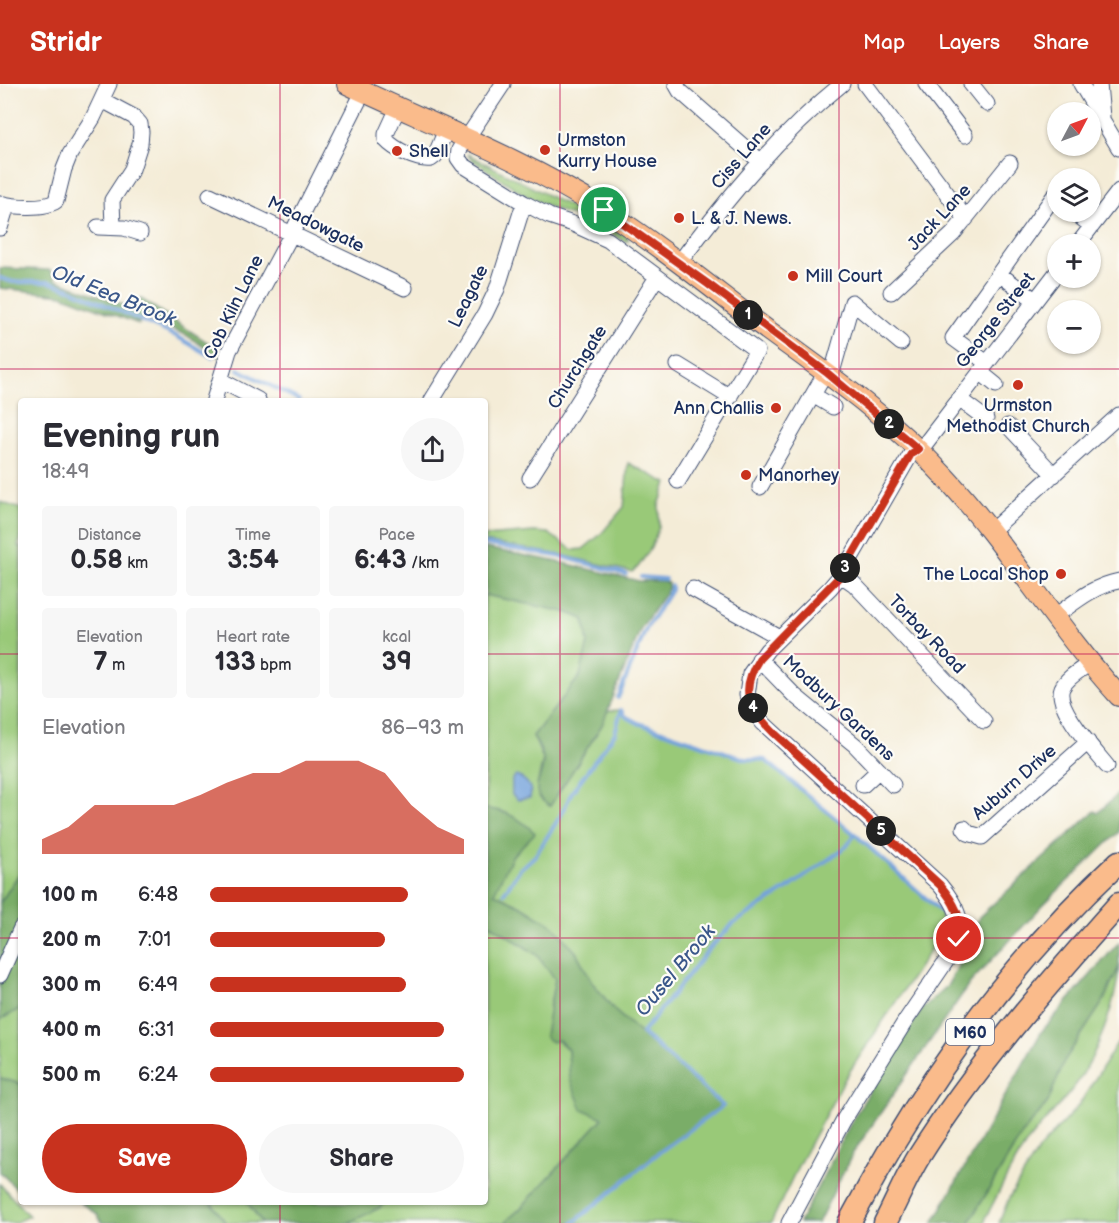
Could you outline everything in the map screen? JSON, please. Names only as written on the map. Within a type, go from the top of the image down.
[{"type":"highway","name":"M60","points":[[849,1223],[894,1143],[947,1062],[1040,944],[1119,862]]},
{"type":"highway","name":"M60","points":[[885,1223],[917,1160],[970,1083],[1014,1024],[1119,904]]},
{"type":"highway","name":"M60","points":[[897,1223],[918,1178],[970,1083]]},
{"type":"main road","points":[[355,88],[466,139],[568,189],[604,210],[828,374],[918,449],[950,482],[1090,663],[1119,696]]},
{"type":"street","points":[[503,84],[458,154],[463,165],[524,203],[549,216],[590,231],[627,254],[757,351],[678,481]]},
{"type":"street","points":[[676,84],[680,91],[761,162]]},
{"type":"street","name":"Ciss Lane","points":[[679,263],[761,162],[796,124],[842,84]]},
{"type":"street","points":[[865,84],[966,219]]},
{"type":"street","points":[[926,84],[965,135]]},
{"type":"street","points":[[1081,84],[1119,148]]},
{"type":"street","points":[[1099,84],[1102,117]]},
{"type":"street","points":[[975,86],[987,104]]},
{"type":"street","name":"Cob Kiln Lane","points":[[215,398],[229,351],[292,233],[355,88]]},
{"type":"street","points":[[0,228],[3,204],[45,206],[56,201],[70,154],[103,89],[134,117],[140,124],[141,132],[140,144],[132,169],[112,200],[106,227],[140,233]]},
{"type":"street","points":[[398,108],[386,134],[386,141],[390,145],[419,158],[431,159],[435,156],[446,130]]},
{"type":"street","name":"Jack Lane","points":[[891,292],[908,286],[966,219],[1005,180],[1010,164]]},
{"type":"street","points":[[1086,234],[1119,191]]},
{"type":"street","name":"Meadowgate","points":[[210,195],[405,288]]},
{"type":"street","name":"Leagate","points":[[433,398],[485,314],[497,289],[524,203]]},
{"type":"street","points":[[996,385],[983,368],[953,338],[1047,206]]},
{"type":"street","points":[[1087,222],[1092,226]]},
{"type":"street","points":[[627,254],[641,236]]},
{"type":"street","points":[[999,274],[1035,300]]},
{"type":"street","name":"Churchgate","points":[[531,478],[657,277]]},
{"type":"street","points":[[694,304],[708,284]]},
{"type":"street","name":"George Street","points":[[918,449],[925,444],[1047,285]]},
{"type":"street","points":[[760,487],[828,374],[852,302],[901,343]]},
{"type":"street","points":[[678,365],[730,397]]},
{"type":"street","points":[[220,380],[254,398]]},
{"type":"street","points":[[813,396],[833,408]]},
{"type":"street","points":[[959,399],[986,419]]},
{"type":"street","points":[[990,532],[1119,416]]},
{"type":"street","points":[[1008,426],[1054,475]]},
{"type":"street","points":[[789,1223],[848,1112],[955,948],[959,939],[961,922],[953,902],[940,885],[755,713],[747,695],[748,683],[750,674],[759,659],[841,575],[911,454],[918,449]]},
{"type":"street","name":"Torbay Road","points":[[841,575],[854,585],[984,722]]},
{"type":"street","points":[[1054,617],[1097,587],[1119,581]]},
{"type":"street","points":[[693,588],[779,637]]},
{"type":"street","name":"Modbury Gardens","points":[[759,659],[794,695],[837,729],[893,785]]},
{"type":"street","points":[[1090,663],[1071,677],[1063,687],[1060,698],[1066,712],[1107,766]]},
{"type":"street","name":"Auburn Drive","points":[[964,828],[968,833],[982,837],[1088,742]]},
{"type":"street","points":[[863,785],[879,771]]},
{"type":"street","points":[[0,975],[18,935]]},
{"type":"green space","points":[[467,154],[626,235],[629,241],[624,241],[595,224],[549,207],[525,195]]},
{"type":"green space","points":[[0,268],[50,270],[56,280],[133,308],[140,298],[221,351],[220,358],[186,335],[142,317],[139,324],[62,295],[0,288]]},
{"type":"green space","points":[[628,463],[667,483],[659,505],[659,527],[651,548],[632,572],[562,555],[488,543],[488,536],[534,532],[548,533],[573,550],[583,549],[601,534],[624,507]]},
{"type":"green space","points":[[0,502],[18,508],[18,876],[0,903]]},
{"type":"green space","points":[[488,549],[639,581],[668,583],[668,589],[641,628],[602,725],[550,806],[538,795],[543,759],[533,736],[580,676],[588,643],[584,619],[566,612],[488,596]]},
{"type":"green space","points":[[488,596],[566,612],[584,619],[588,643],[580,676],[533,736],[543,759],[537,786],[550,806],[602,725],[607,711],[618,710],[638,723],[745,759],[765,760],[858,837],[941,912],[940,935],[846,1077],[799,1164],[771,1223],[573,1223],[661,1151],[723,1106],[615,1011],[592,982],[576,952],[522,906],[493,893],[513,855],[534,833],[512,816],[488,809]]},
{"type":"green space","points":[[1119,793],[1119,832],[1044,904],[970,983],[853,1153],[818,1223],[799,1223],[855,1115],[922,1009],[947,986],[969,946],[979,917],[1095,811],[1098,813]]},
{"type":"green space","points":[[488,809],[512,816],[535,833],[513,855],[494,893],[522,906],[554,926],[576,952],[592,982],[615,1011],[723,1106],[661,1151],[573,1223],[504,1223],[520,1209],[603,1118],[582,1109],[570,1080],[568,1050],[559,1040],[552,1042],[545,1035],[555,979],[536,954],[488,923]]},
{"type":"green space","points":[[18,876],[18,1010],[0,1020],[0,903]]},
{"type":"green space","points":[[488,923],[536,954],[555,979],[549,1008],[558,1040],[568,1050],[570,1080],[603,1118],[520,1209],[504,1223],[348,1223],[382,1205],[488,1205]]},
{"type":"green space","points":[[1119,942],[1119,967],[1103,1002],[1064,1061],[1048,1102],[1022,1134],[969,1223],[933,1223],[1042,1031]]},
{"type":"green space","points":[[1119,967],[1110,1012],[1085,1071],[1023,1149],[986,1217],[985,1223],[969,1223],[1022,1134],[1048,1102],[1064,1061],[1103,1002]]},
{"type":"green space","points":[[18,1010],[18,1083],[0,1078],[0,1020]]},
{"type":"green space","points":[[1119,1040],[1119,1223],[999,1223],[1009,1198],[1039,1149],[1079,1105]]},
{"type":"green space","points":[[0,1078],[18,1083],[18,1191],[0,1172]]},
{"type":"green space","points":[[0,1184],[29,1216],[14,1223],[0,1223]]},
{"type":"green space","points":[[84,1205],[213,1205],[226,1223],[102,1223],[97,1214]]},
{"type":"green space","points":[[213,1205],[249,1205],[262,1223],[226,1223]]},
{"type":"green space","points":[[249,1205],[382,1205],[348,1223],[262,1223]]},
{"type":"water","points":[[516,776],[528,784],[530,798],[518,800],[512,795],[512,779]]},
{"type":"waterway","name":"Old Eea Brook","points":[[0,278],[13,282],[49,282],[70,289],[176,336],[212,357]]},
{"type":"waterway","name":"Old Eea Brook","points":[[238,369],[295,398]]},
{"type":"waterway","name":"Old Eea Brook","points":[[488,545],[563,557],[626,574]]},
{"type":"waterway","name":"Old Eea Brook","points":[[641,577],[665,579]]},
{"type":"waterway","name":"Old Eea Brook","points":[[618,698],[646,629],[671,590],[671,586]]},
{"type":"waterway","name":"Old Eea Brook","points":[[621,710],[625,716],[638,723],[745,759],[765,760],[858,837],[941,912]]},
{"type":"waterway","points":[[504,893],[520,869],[535,856],[561,815],[572,792],[615,733],[621,710]]},
{"type":"waterway","name":"Ousel Brook","points":[[573,1223],[661,1151],[723,1106],[642,1033],[709,949],[733,924],[847,846],[855,834]]},
{"type":"place","name":"Urmston Kurry House","points":[[545,150]]},
{"type":"place","name":"Shell","points":[[397,151]]},
{"type":"place","name":"L. & J. News.","points":[[679,218]]},
{"type":"place","name":"Mill Court","points":[[793,276]]},
{"type":"place","name":"Urmston Methodist Church","points":[[1018,385]]},
{"type":"place","name":"Ann Challis","points":[[776,408]]},
{"type":"place","name":"Manorhey","points":[[746,475]]},
{"type":"place","name":"The Local Shop","points":[[1061,574]]},
{"type":"route","points":[[604,210],[826,372],[918,449],[911,454],[841,575],[759,659],[750,674],[747,695],[755,713],[763,723],[940,885],[958,911],[961,922],[959,939]]}]
